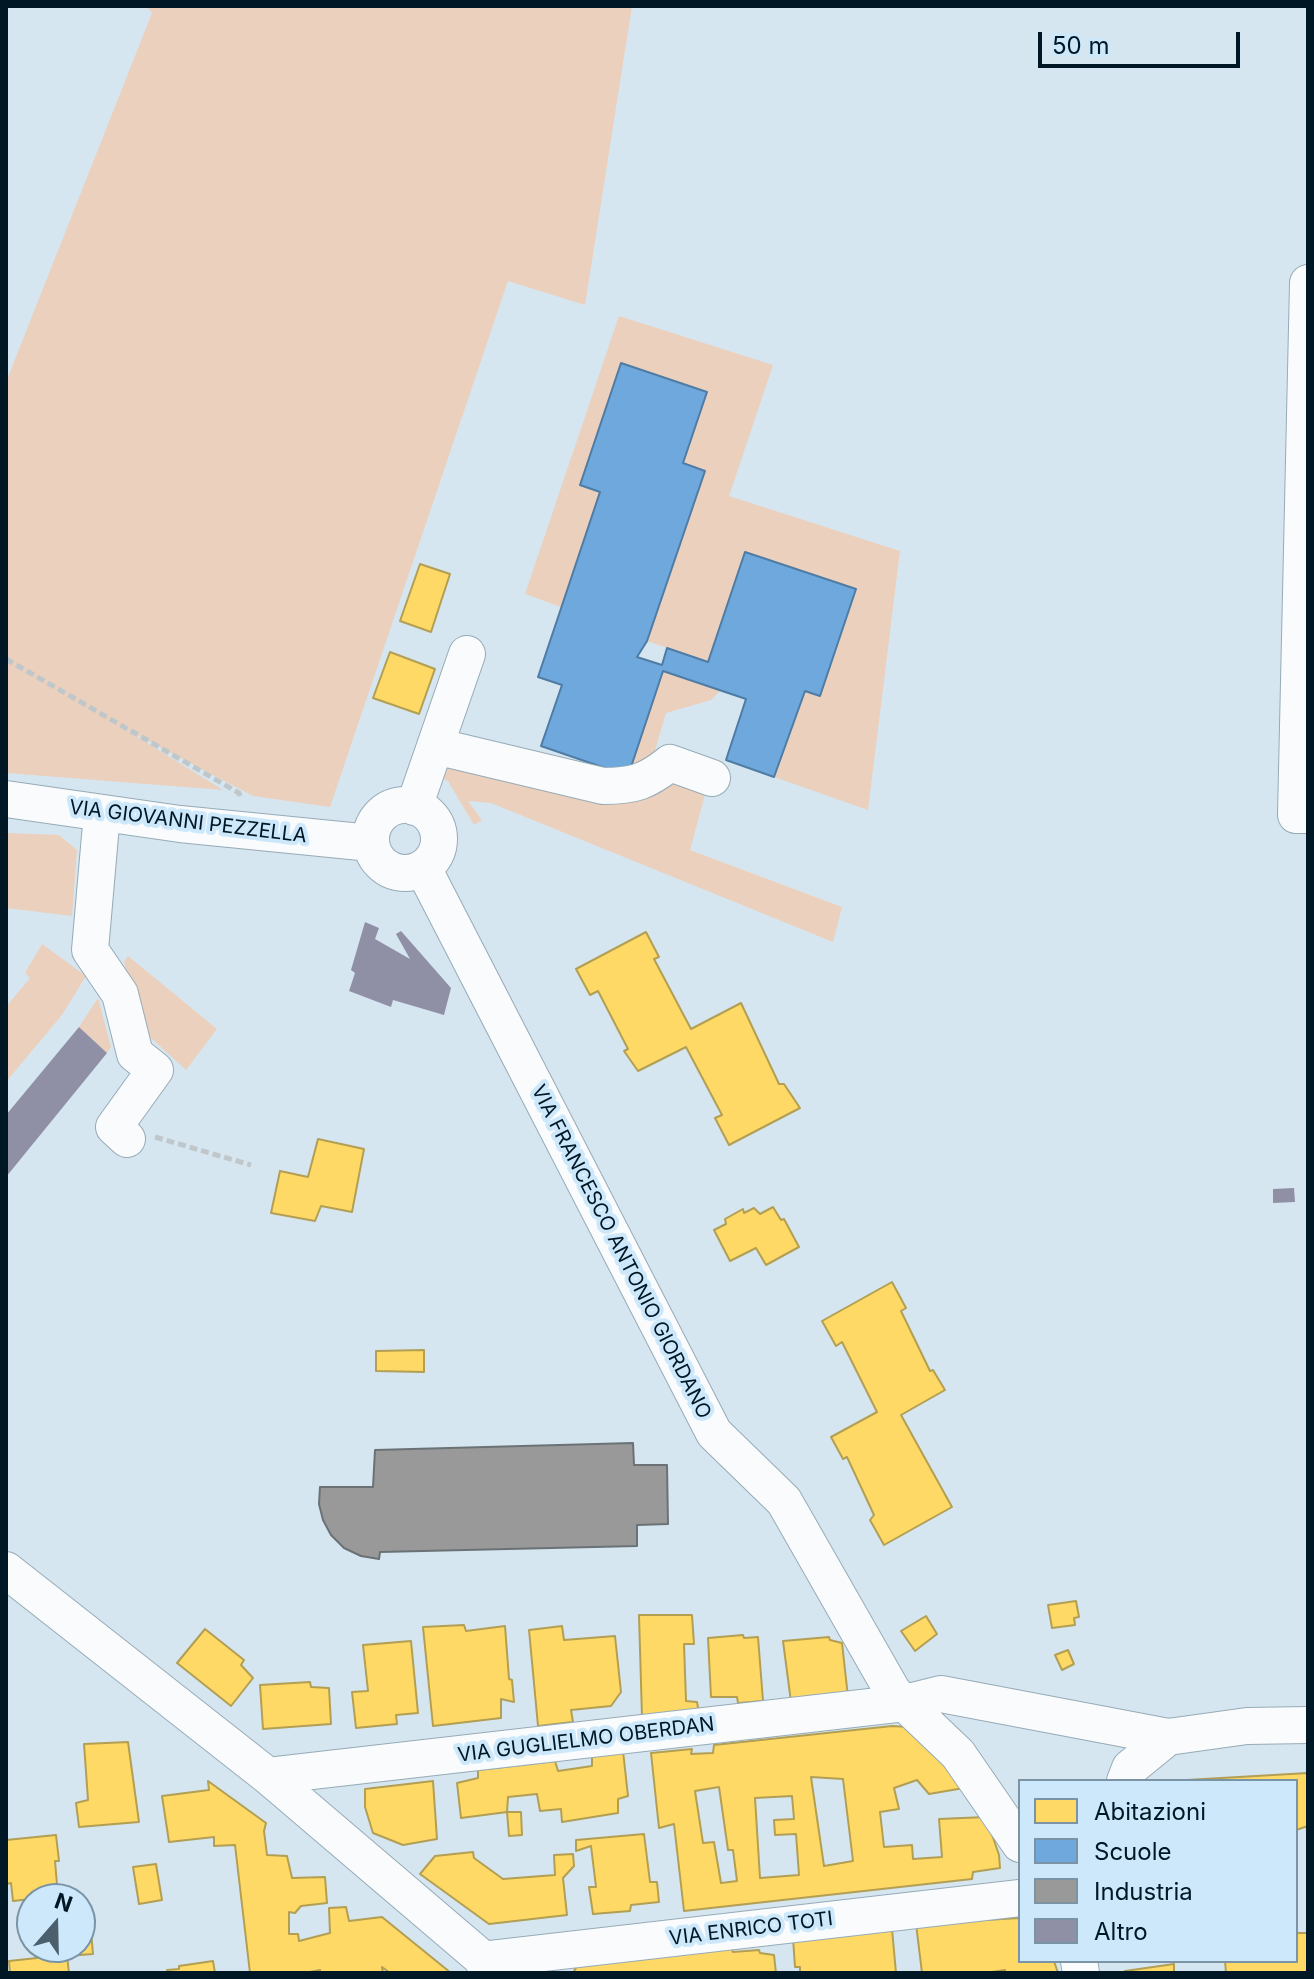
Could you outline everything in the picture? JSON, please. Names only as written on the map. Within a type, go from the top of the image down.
[{"type":"street","points":[[1302,815],[1308,283]]},
{"type":"street","points":[[414,807],[467,654]]},
{"type":"street","points":[[435,746],[603,786],[630,786],[652,777],[670,763],[712,778]]},
{"type":"street","name":"VIA GIOVANNI PEZZELLA","points":[[6,799],[241,830],[371,843]]},
{"type":"street","points":[[393,807],[414,807],[432,819],[439,840],[431,860],[423,868],[401,873],[390,870],[381,863],[371,843],[371,832],[383,813],[393,807]]},
{"type":"street","points":[[102,813],[90,950],[120,994],[135,1054],[155,1070],[114,1127],[127,1139]]},
{"type":"street","name":"VIA FRANCESCO ANTONIO GIORDANO","points":[[423,868],[714,1433],[784,1501],[893,1692],[958,1754],[1018,1841]]},
{"type":"street","points":[[6,1570],[268,1776],[491,1966]]},
{"type":"street","name":"VIA GUGLIELMO OBERDAN","points":[[268,1776],[905,1703],[941,1694],[1168,1737]]},
{"type":"street","points":[[1127,1774],[1168,1737],[1247,1726],[1308,1725]]},
{"type":"street","points":[[1112,1728],[1127,1739],[1133,1751],[1127,1774]]},
{"type":"street","name":"VIA ENRICO TOTI","points":[[491,1966],[1018,1898]]},
{"type":"path","points":[[6,659],[239,793],[241,830]]},
{"type":"path","points":[[127,1139],[139,1141],[155,1137],[251,1165]]},
{"type":"shaded area","points":[[146,6],[632,6],[585,305],[508,281],[330,807],[253,796],[123,728],[223,790],[6,773],[6,382],[152,13]]},
{"type":"shaded area","points":[[619,316],[773,365],[729,496],[900,551],[868,810],[774,777],[805,691],[855,589],[745,552],[708,662],[647,641],[704,470],[683,463],[600,492],[561,607],[525,594]]},
{"type":"shaded area","points":[[663,671],[721,690],[711,700],[666,713],[653,757],[628,776]]},
{"type":"shaded area","points":[[451,762],[660,782],[706,791],[690,850],[842,907],[833,942],[491,803],[468,801],[482,820],[474,825],[448,781],[440,777]]},
{"type":"shaded area","points":[[6,833],[59,835],[77,850],[72,916],[6,908]]},
{"type":"shaded area","points":[[42,944],[86,976],[62,1015],[6,1082],[6,1007],[30,978],[25,973]]},
{"type":"shaded area","points":[[128,956],[217,1029],[186,1070],[141,1029],[124,962]]},
{"type":"shaded area","points":[[98,998],[111,1047],[107,1053],[79,1027]]},
{"type":"building: Abitazioni","points":[[420,564],[450,574],[431,632],[400,621]]},
{"type":"building: Abitazioni","points":[[390,652],[435,669],[419,714],[373,698]]},
{"type":"building: Abitazioni","points":[[646,932],[659,957],[654,959],[691,1029],[741,1003],[779,1084],[784,1084],[800,1108],[729,1145],[715,1118],[722,1115],[686,1047],[638,1071],[624,1051],[628,1049],[598,991],[590,995],[576,969]]},
{"type":"building: Abitazioni","points":[[318,1139],[364,1149],[352,1212],[321,1206],[315,1221],[271,1213],[280,1171],[308,1177]]},
{"type":"building: Abitazioni","points":[[773,1207],[781,1220],[784,1219],[799,1247],[766,1265],[756,1248],[730,1261],[714,1230],[726,1224],[725,1219],[743,1209],[744,1213],[754,1208],[760,1214]]},
{"type":"building: Abitazioni","points":[[892,1282],[906,1308],[901,1311],[930,1371],[933,1370],[945,1390],[901,1415],[952,1507],[884,1545],[870,1520],[874,1515],[847,1457],[843,1459],[831,1437],[877,1412],[842,1342],[836,1346],[822,1321]]},
{"type":"building: Abitazioni","points":[[424,1350],[424,1372],[376,1371],[376,1351]]},
{"type":"building: Abitazioni","points":[[1076,1601],[1079,1617],[1074,1618],[1075,1625],[1052,1628],[1048,1605]]},
{"type":"building: Abitazioni","points":[[639,1615],[692,1615],[694,1644],[684,1644],[686,1701],[697,1702],[699,1713],[642,1717]]},
{"type":"building: Abitazioni","points":[[926,1616],[937,1634],[915,1651],[901,1631]]},
{"type":"building: Abitazioni","points":[[464,1625],[466,1631],[505,1626],[514,1702],[501,1699],[501,1718],[433,1726],[423,1627]]},
{"type":"building: Abitazioni","points":[[562,1626],[564,1640],[615,1636],[621,1692],[611,1706],[571,1710],[573,1722],[538,1726],[529,1630]]},
{"type":"building: Abitazioni","points":[[205,1629],[244,1660],[241,1665],[253,1678],[231,1706],[177,1663]]},
{"type":"building: Abitazioni","points":[[743,1635],[744,1638],[758,1637],[763,1701],[738,1703],[737,1697],[711,1697],[708,1638]]},
{"type":"building: Abitazioni","points":[[829,1637],[842,1643],[848,1697],[791,1702],[783,1641]]},
{"type":"building: Abitazioni","points":[[411,1641],[418,1713],[396,1715],[397,1724],[356,1728],[352,1692],[368,1691],[363,1645]]},
{"type":"building: Abitazioni","points":[[1068,1650],[1074,1664],[1062,1670],[1055,1655]]},
{"type":"building: Abitazioni","points":[[310,1682],[311,1687],[329,1688],[331,1724],[263,1729],[260,1685]]},
{"type":"building: Abitazioni","points":[[892,1726],[925,1733],[964,1788],[929,1794],[917,1780],[894,1788],[899,1809],[880,1812],[884,1847],[912,1845],[913,1859],[942,1857],[939,1819],[986,1817],[999,1855],[1000,1868],[973,1872],[972,1879],[684,1911],[674,1824],[659,1828],[651,1753],[692,1749],[691,1754],[713,1753],[714,1745]],"holes":[[[811,1777],[843,1779],[853,1861],[824,1866]],[[719,1787],[728,1850],[733,1850],[737,1881],[721,1883],[714,1842],[703,1843],[695,1791]],[[792,1796],[794,1819],[774,1820],[775,1835],[796,1834],[799,1875],[760,1878],[755,1798]]]},
{"type":"building: Abitazioni","points":[[128,1742],[139,1822],[79,1827],[76,1803],[88,1800],[84,1744]]},
{"type":"building: Abitazioni","points":[[623,1751],[628,1796],[618,1799],[618,1813],[562,1822],[561,1809],[540,1811],[537,1794],[508,1797],[507,1812],[461,1818],[457,1783],[478,1778],[478,1770],[555,1761],[558,1771],[592,1766],[592,1754]]},
{"type":"building: Abitazioni","points":[[1308,1773],[1308,1826],[1298,1829],[1298,1779],[1204,1779]]},
{"type":"building: Abitazioni","points":[[208,1781],[266,1823],[267,1855],[287,1856],[292,1878],[325,1877],[327,1903],[301,1906],[295,1913],[289,1912],[289,1934],[298,1934],[299,1941],[330,1933],[329,1908],[346,1907],[349,1921],[382,1917],[451,1973],[390,1973],[382,1967],[383,1973],[320,1973],[320,1970],[250,1973],[235,1845],[214,1846],[214,1837],[169,1842],[162,1796],[209,1790]]},
{"type":"building: Abitazioni","points":[[433,1781],[437,1839],[403,1845],[373,1833],[365,1807],[365,1789]]},
{"type":"building: Abitazioni","points":[[507,1812],[521,1812],[522,1835],[509,1836]]},
{"type":"building: Abitazioni","points":[[644,1834],[650,1882],[657,1882],[659,1902],[631,1905],[630,1911],[593,1914],[589,1887],[596,1887],[591,1846],[576,1851],[576,1840]]},
{"type":"building: Abitazioni","points":[[56,1835],[59,1861],[55,1861],[57,1883],[16,1883],[16,1901],[13,1901],[11,1883],[6,1884],[6,1840]]},
{"type":"building: Abitazioni","points":[[473,1852],[474,1858],[503,1879],[555,1875],[554,1855],[573,1854],[574,1866],[563,1878],[567,1915],[489,1924],[420,1874],[435,1856]]},
{"type":"building: Abitazioni","points":[[156,1864],[162,1900],[139,1904],[133,1867]]},
{"type":"building: Abitazioni","points":[[1018,1918],[1018,1963],[1055,1963],[1058,1973],[1005,1973],[1005,1970],[922,1973],[916,1924]]},
{"type":"building: Abitazioni","points":[[892,1929],[896,1973],[800,1973],[800,1967],[795,1967],[793,1938]]},
{"type":"building: Abitazioni","points":[[1298,1933],[1308,1933],[1308,1973],[1226,1973],[1225,1963],[1298,1963]]},
{"type":"building: Abitazioni","points":[[731,1947],[733,1952],[759,1950],[760,1953],[774,1955],[776,1973],[573,1973],[580,1961]]},
{"type":"building: Abitazioni","points":[[9,1961],[68,1963],[69,1973],[10,1973]]},
{"type":"building: Abitazioni","points":[[213,1961],[215,1973],[168,1973],[167,1970],[179,1969],[179,1966]]},
{"type":"building: Abitazioni","points":[[1174,1964],[1174,1973],[1125,1971]]},
{"type":"building: Scuole","points":[[621,363],[707,392],[683,463],[705,471],[647,641],[637,657],[662,665],[667,648],[708,662],[745,552],[856,589],[820,696],[805,691],[774,777],[726,760],[746,699],[663,671],[628,776],[541,746],[562,685],[538,677],[600,492],[580,485]]},
{"type":"building: Industria","points":[[633,1443],[634,1465],[667,1465],[668,1524],[637,1525],[637,1546],[380,1552],[379,1559],[361,1556],[344,1548],[331,1535],[319,1504],[320,1487],[373,1487],[375,1450]]},
{"type":"building: Altro","points":[[365,922],[379,928],[375,939],[410,959],[396,934],[401,931],[451,988],[444,1015],[393,1000],[391,1007],[349,991],[355,973],[351,970]]},
{"type":"building: Altro","points":[[79,1027],[107,1053],[6,1177],[6,1115]]},
{"type":"building: Altro","points":[[1294,1188],[1295,1202],[1273,1203],[1273,1189]]}]
